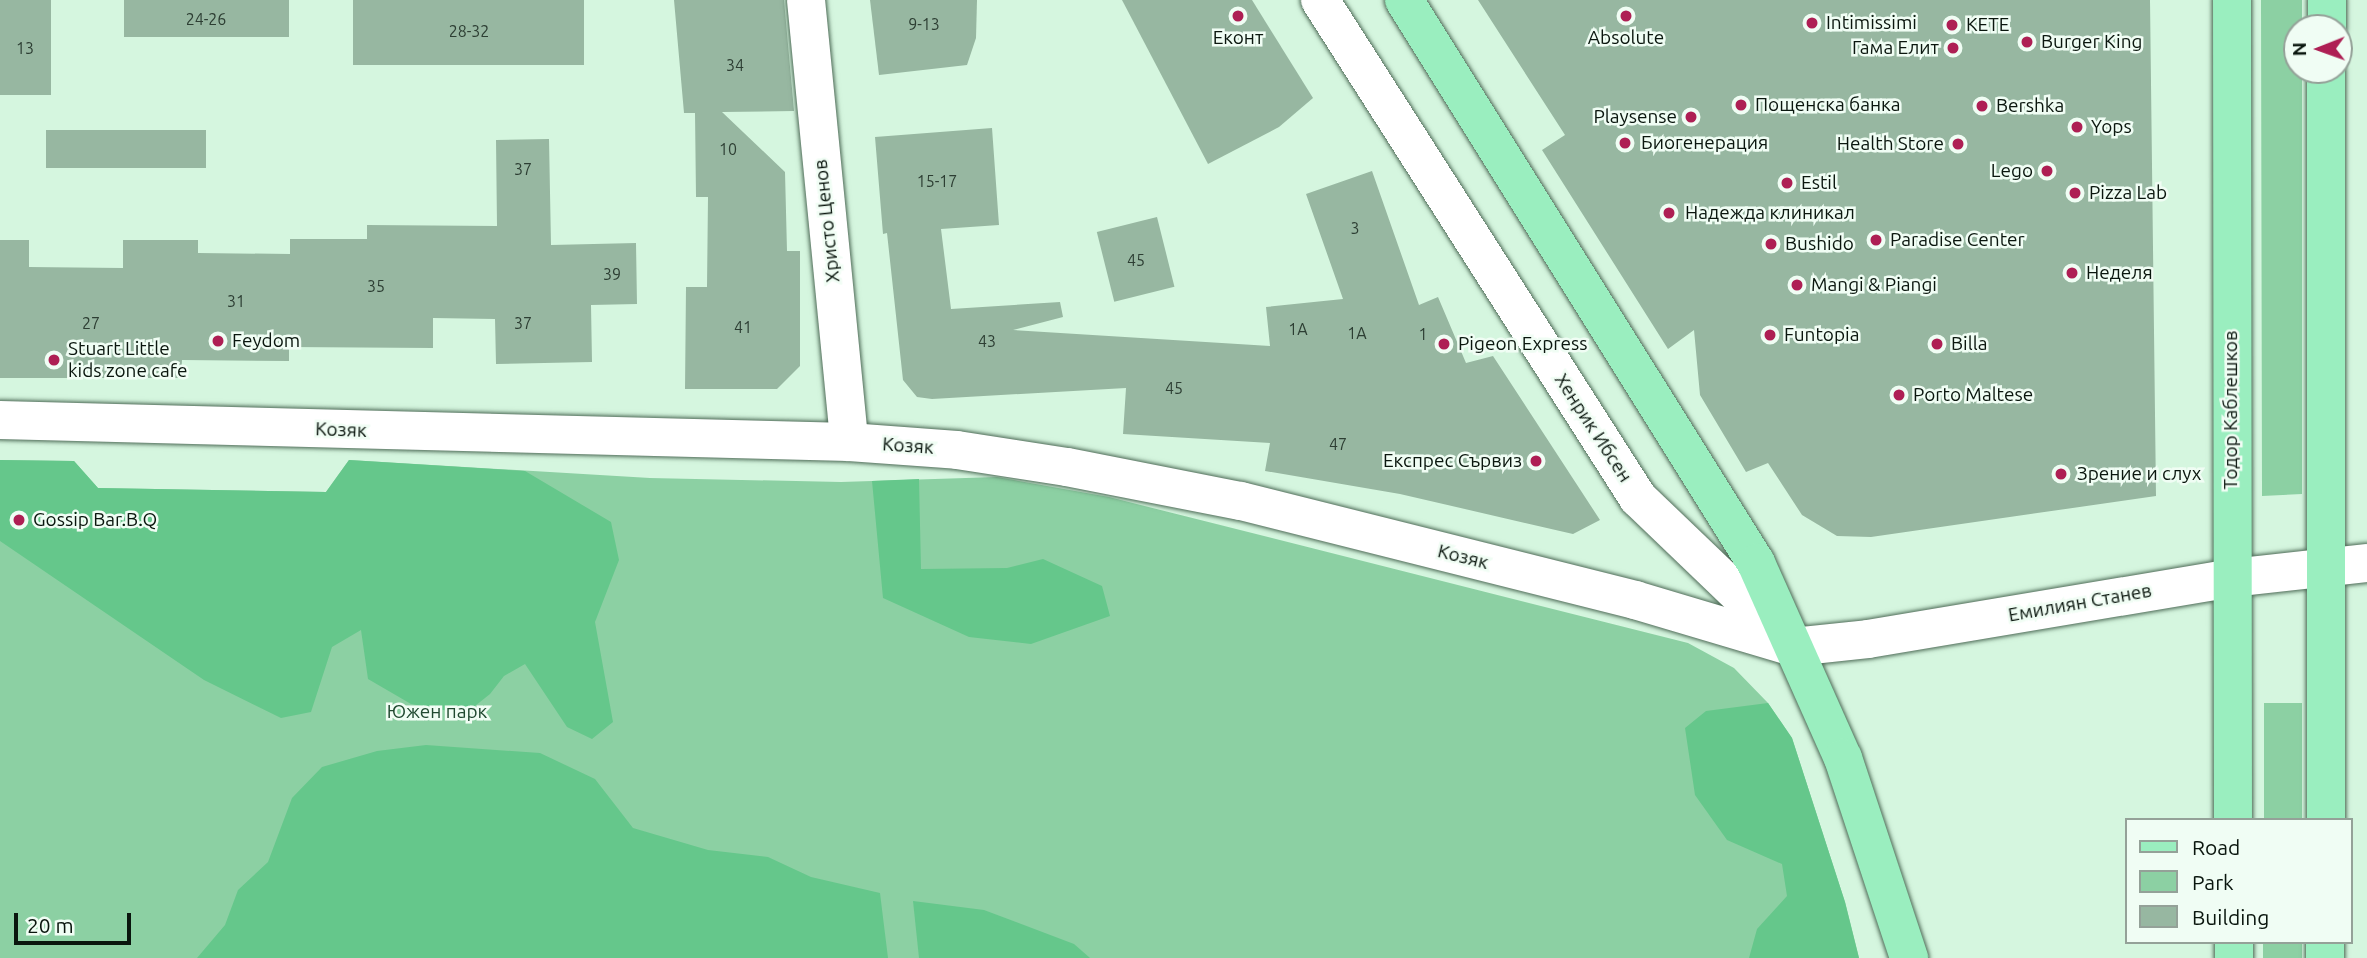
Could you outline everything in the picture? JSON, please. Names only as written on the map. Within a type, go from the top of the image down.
[{"type":"main road","name":"Хенрик Ибсен","points":[[1404,0],[1756,563],[1843,758],[1909,958]]},
{"type":"main road","name":"Тодор Каблешков","points":[[2232,0],[2233,818]]},
{"type":"main road","points":[[2326,84],[2326,818]]},
{"type":"street","name":"Христо Ценов","points":[[806,0],[849,442]]},
{"type":"street","name":"Хенрик Ибсен","points":[[1320,0],[1638,498],[1793,647]]},
{"type":"street","name":"Козяк","points":[[0,420],[849,442],[957,450],[1067,467],[1241,501],[1635,600],[1793,647]]},
{"type":"street","name":"Емилиян Станев","points":[[1793,647],[1868,639],[2231,579],[2367,563]]},
{"type":"green space","points":[[2261,0],[2302,0],[2302,14],[2283,14],[2283,84],[2302,84],[2302,494],[2262,496]]},
{"type":"green space","name":"Южен парк","points":[[0,460],[74,461],[98,488],[326,492],[349,460],[650,478],[841,482],[997,477],[1109,497],[1688,643],[1734,668],[1768,703],[1792,738],[1845,902],[1859,958],[0,958]]},
{"type":"green space","points":[[0,460],[74,461],[98,488],[326,492],[349,460],[525,471],[611,522],[619,560],[595,622],[613,722],[592,739],[567,727],[525,664],[504,676],[490,694],[465,714],[411,704],[368,679],[361,630],[332,647],[311,712],[281,718],[204,680],[0,541]]},
{"type":"green space","points":[[919,479],[921,569],[1007,568],[1043,559],[1102,586],[1110,616],[1031,644],[969,637],[883,598],[872,481]]},
{"type":"green space","points":[[1768,703],[1792,738],[1845,902],[1859,958],[1749,958],[1757,929],[1787,896],[1782,864],[1727,840],[1695,795],[1685,728],[1706,711]]},
{"type":"green space","points":[[2264,703],[2302,703],[2302,818],[2264,818]]},
{"type":"green space","points":[[426,745],[540,753],[595,779],[633,828],[708,850],[768,857],[811,877],[880,893],[888,958],[197,958],[225,925],[238,890],[268,862],[292,798],[322,767],[377,751]]},
{"type":"green space","points":[[913,901],[984,910],[1074,944],[1090,958],[919,958]]},
{"type":"green space","points":[[2263,944],[2302,944],[2302,958],[2263,958]]},
{"type":"building","points":[[0,0],[51,0],[51,95],[0,95]]},
{"type":"building","points":[[124,0],[289,0],[289,37],[124,37]]},
{"type":"building","points":[[353,0],[584,0],[584,65],[353,65]]},
{"type":"building","points":[[674,0],[784,0],[794,111],[722,112],[785,172],[787,251],[800,251],[800,366],[777,389],[685,389],[686,287],[707,287],[708,197],[696,197],[695,113],[684,113]]},
{"type":"building","points":[[870,0],[977,0],[976,38],[967,65],[879,75]]},
{"type":"building","points":[[1122,0],[1252,0],[1313,98],[1279,127],[1208,164]]},
{"type":"building","name":"Paradise Center","points":[[1478,0],[2150,0],[2156,496],[1871,537],[1837,536],[1802,515],[1768,463],[1746,472],[1700,395],[1694,330],[1668,349],[1542,150],[1565,135]]},
{"type":"building","points":[[992,128],[999,225],[941,229],[951,309],[1060,302],[1063,317],[1013,330],[1270,346],[1266,307],[1343,299],[1306,194],[1372,171],[1419,305],[1438,297],[1466,363],[1493,356],[1600,520],[1573,534],[1400,494],[1265,471],[1270,443],[1123,434],[1126,388],[932,399],[917,397],[903,380],[887,233],[883,234],[875,137]]},
{"type":"building","points":[[46,130],[206,130],[206,168],[46,168]]},
{"type":"building","points":[[549,139],[551,245],[636,243],[637,304],[591,305],[592,362],[496,364],[495,319],[433,318],[433,348],[289,347],[289,361],[182,360],[181,378],[0,378],[0,240],[29,240],[29,267],[123,268],[123,240],[198,240],[198,253],[290,254],[290,239],[367,239],[367,225],[497,226],[496,140]]},
{"type":"building","points":[[1157,217],[1174,287],[1114,302],[1097,232]]},
{"type":"place","name":"Еконт","points":[[1238,16]]},
{"type":"place","name":"Absolute","points":[[1626,16]]},
{"type":"place","name":"Intimissimi","points":[[1812,23]]},
{"type":"place","name":"KETE","points":[[1952,25]]},
{"type":"place","name":"Burger King","points":[[2027,42]]},
{"type":"place","name":"Гама Елит","points":[[1953,48]]},
{"type":"place","name":"Пощенска банка","points":[[1741,105]]},
{"type":"place","name":"Bershka","points":[[1982,106]]},
{"type":"place","name":"Playsense","points":[[1691,117]]},
{"type":"place","name":"Yops","points":[[2077,127]]},
{"type":"place","name":"Биогенерация","points":[[1625,143]]},
{"type":"place","name":"Health Store","points":[[1958,144]]},
{"type":"place","name":"Lego","points":[[2047,171]]},
{"type":"place","name":"Estil","points":[[1787,183]]},
{"type":"place","name":"Pizza Lab","points":[[2075,193]]},
{"type":"place","name":"Надежда клиникал","points":[[1669,213]]},
{"type":"place","name":"Paradise Center","points":[[1876,240]]},
{"type":"place","name":"Bushido","points":[[1771,244]]},
{"type":"place","name":"Неделя","points":[[2072,273]]},
{"type":"place","name":"Mangi & Piangi","points":[[1797,285]]},
{"type":"place","name":"Funtopia","points":[[1770,335]]},
{"type":"place","name":"Feydom","points":[[218,341]]},
{"type":"place","name":"Pigeon Express","points":[[1444,344]]},
{"type":"place","name":"Billa","points":[[1937,344]]},
{"type":"place","name":"Stuart Little kids zone cafe","points":[[54,360]]},
{"type":"place","name":"Porto Maltese","points":[[1899,395]]},
{"type":"place","name":"Експрес Сървиз","points":[[1536,461]]},
{"type":"place","name":"Зрение и слух","points":[[2061,474]]},
{"type":"place","name":"Gossip Bar.B.Q","points":[[19,520]]}]
